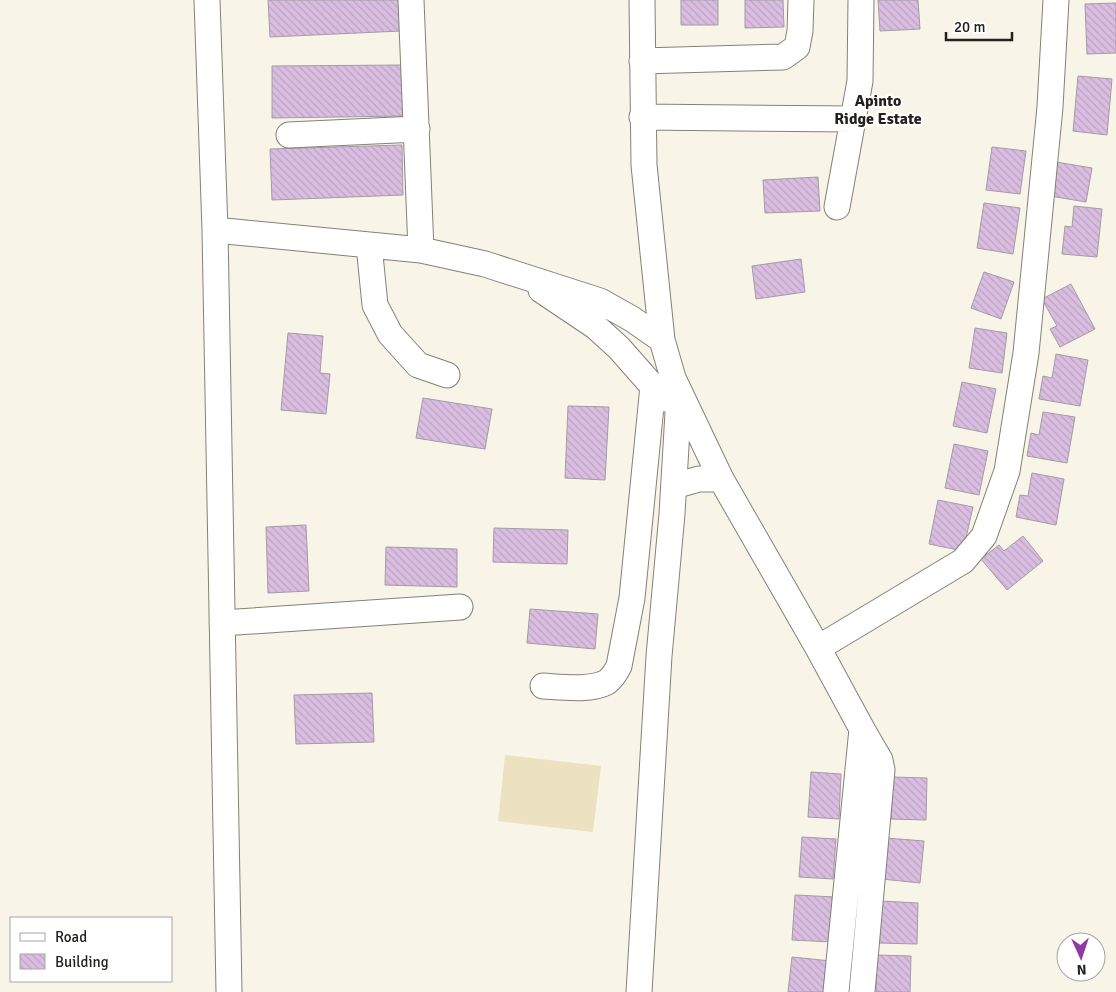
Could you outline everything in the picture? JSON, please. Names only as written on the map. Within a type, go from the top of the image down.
[{"type":"street","points":[[208,0],[215,230],[229,992]]},
{"type":"street","points":[[411,0],[421,250]]},
{"type":"street","points":[[642,0],[644,165],[662,340],[679,404],[880,760],[882,770],[862,992]]},
{"type":"street","points":[[642,61],[783,57],[797,47],[800,31],[800,0]]},
{"type":"street","points":[[837,208],[860,82],[861,0]]},
{"type":"street","points":[[818,648],[963,562],[984,536],[1008,471],[1026,353],[1050,107],[1056,0]]},
{"type":"street","points":[[642,117],[854,119]]},
{"type":"street","points":[[288,135],[417,129]]},
{"type":"street","points":[[215,230],[421,250],[485,264],[600,301],[632,319],[662,340]]},
{"type":"street","points":[[369,245],[375,305],[390,334],[418,365],[447,375]]},
{"type":"street","points":[[526,277],[554,299],[596,327],[619,348],[653,386],[679,404]]},
{"type":"street","points":[[544,686],[595,686],[607,682],[619,666],[632,598],[653,386]]},
{"type":"street","points":[[639,992],[659,656],[674,486],[679,404]]},
{"type":"street","points":[[674,486],[699,479],[721,479]]},
{"type":"street","points":[[222,623],[460,607]]},
{"type":"street","points":[[836,992],[862,729]]},
{"type":"street","points":[[846,885],[871,887]]},
{"type":"shaded area","points":[[505,755],[601,766],[593,832],[498,821]]},
{"type":"building","points":[[268,0],[399,0],[401,31],[270,37]]},
{"type":"building","points":[[681,0],[718,0],[718,25],[681,25]]},
{"type":"building","points":[[745,0],[783,0],[784,27],[745,28]]},
{"type":"building","points":[[878,0],[918,0],[920,29],[880,31]]},
{"type":"building","points":[[1116,3],[1116,53],[1087,54],[1085,4]]},
{"type":"building","points":[[403,65],[403,116],[272,118],[272,66]]},
{"type":"building","points":[[1078,76],[1112,79],[1107,135],[1073,131]]},
{"type":"building","points":[[402,145],[403,195],[272,200],[270,149]]},
{"type":"building","points":[[992,147],[1026,151],[1020,194],[986,190]]},
{"type":"building","points":[[1056,162],[1092,168],[1086,202],[1050,196]]},
{"type":"building","points":[[818,177],[820,211],[765,213],[763,180]]},
{"type":"building","points":[[984,203],[1020,208],[1013,254],[977,248]]},
{"type":"building","points":[[1074,206],[1102,209],[1097,257],[1062,254],[1065,226],[1072,227]]},
{"type":"building","points":[[801,259],[805,292],[756,299],[752,266]]},
{"type":"building","points":[[984,272],[1014,282],[1001,319],[971,308]]},
{"type":"building","points":[[1071,284],[1095,329],[1060,347],[1050,329],[1057,326],[1042,299]]},
{"type":"building","points":[[975,328],[1007,333],[1002,373],[969,368]]},
{"type":"building","points":[[288,333],[323,336],[320,373],[330,374],[326,414],[281,410]]},
{"type":"building","points":[[1056,354],[1088,360],[1080,406],[1039,399],[1043,376],[1052,378]]},
{"type":"building","points":[[962,382],[996,389],[987,433],[953,426]]},
{"type":"building","points":[[423,398],[492,409],[485,449],[416,438]]},
{"type":"building","points":[[568,406],[609,407],[605,480],[565,478]]},
{"type":"building","points":[[1043,412],[1075,417],[1067,463],[1027,456],[1031,433],[1039,435]]},
{"type":"building","points":[[954,444],[988,451],[979,495],[945,488]]},
{"type":"building","points":[[1032,473],[1064,479],[1056,525],[1016,517],[1020,495],[1028,496]]},
{"type":"building","points":[[938,500],[973,507],[963,551],[929,544]]},
{"type":"building","points":[[306,525],[309,591],[268,593],[266,527]]},
{"type":"building","points":[[494,528],[568,530],[567,564],[493,562]]},
{"type":"building","points":[[1023,536],[1043,561],[1007,590],[981,559],[999,545],[1004,551]]},
{"type":"building","points":[[386,547],[457,549],[457,587],[385,585]]},
{"type":"building","points":[[530,609],[598,614],[595,649],[527,643]]},
{"type":"building","points":[[372,693],[374,742],[296,744],[294,695]]},
{"type":"building","points":[[811,772],[841,774],[839,819],[808,817]]},
{"type":"building","points":[[893,777],[927,778],[926,820],[891,819]]},
{"type":"building","points":[[802,837],[836,839],[833,879],[799,877]]},
{"type":"building","points":[[886,838],[924,841],[920,883],[882,879]]},
{"type":"building","points":[[795,895],[835,897],[832,942],[792,940]]},
{"type":"building","points":[[881,901],[918,903],[917,944],[879,943]]},
{"type":"building","points":[[877,955],[911,956],[910,992],[876,992]]},
{"type":"building","points":[[792,957],[831,961],[828,992],[788,992]]},
{"type":"district","name":"Apinto Ridge Estate","points":[[878,110]]}]
